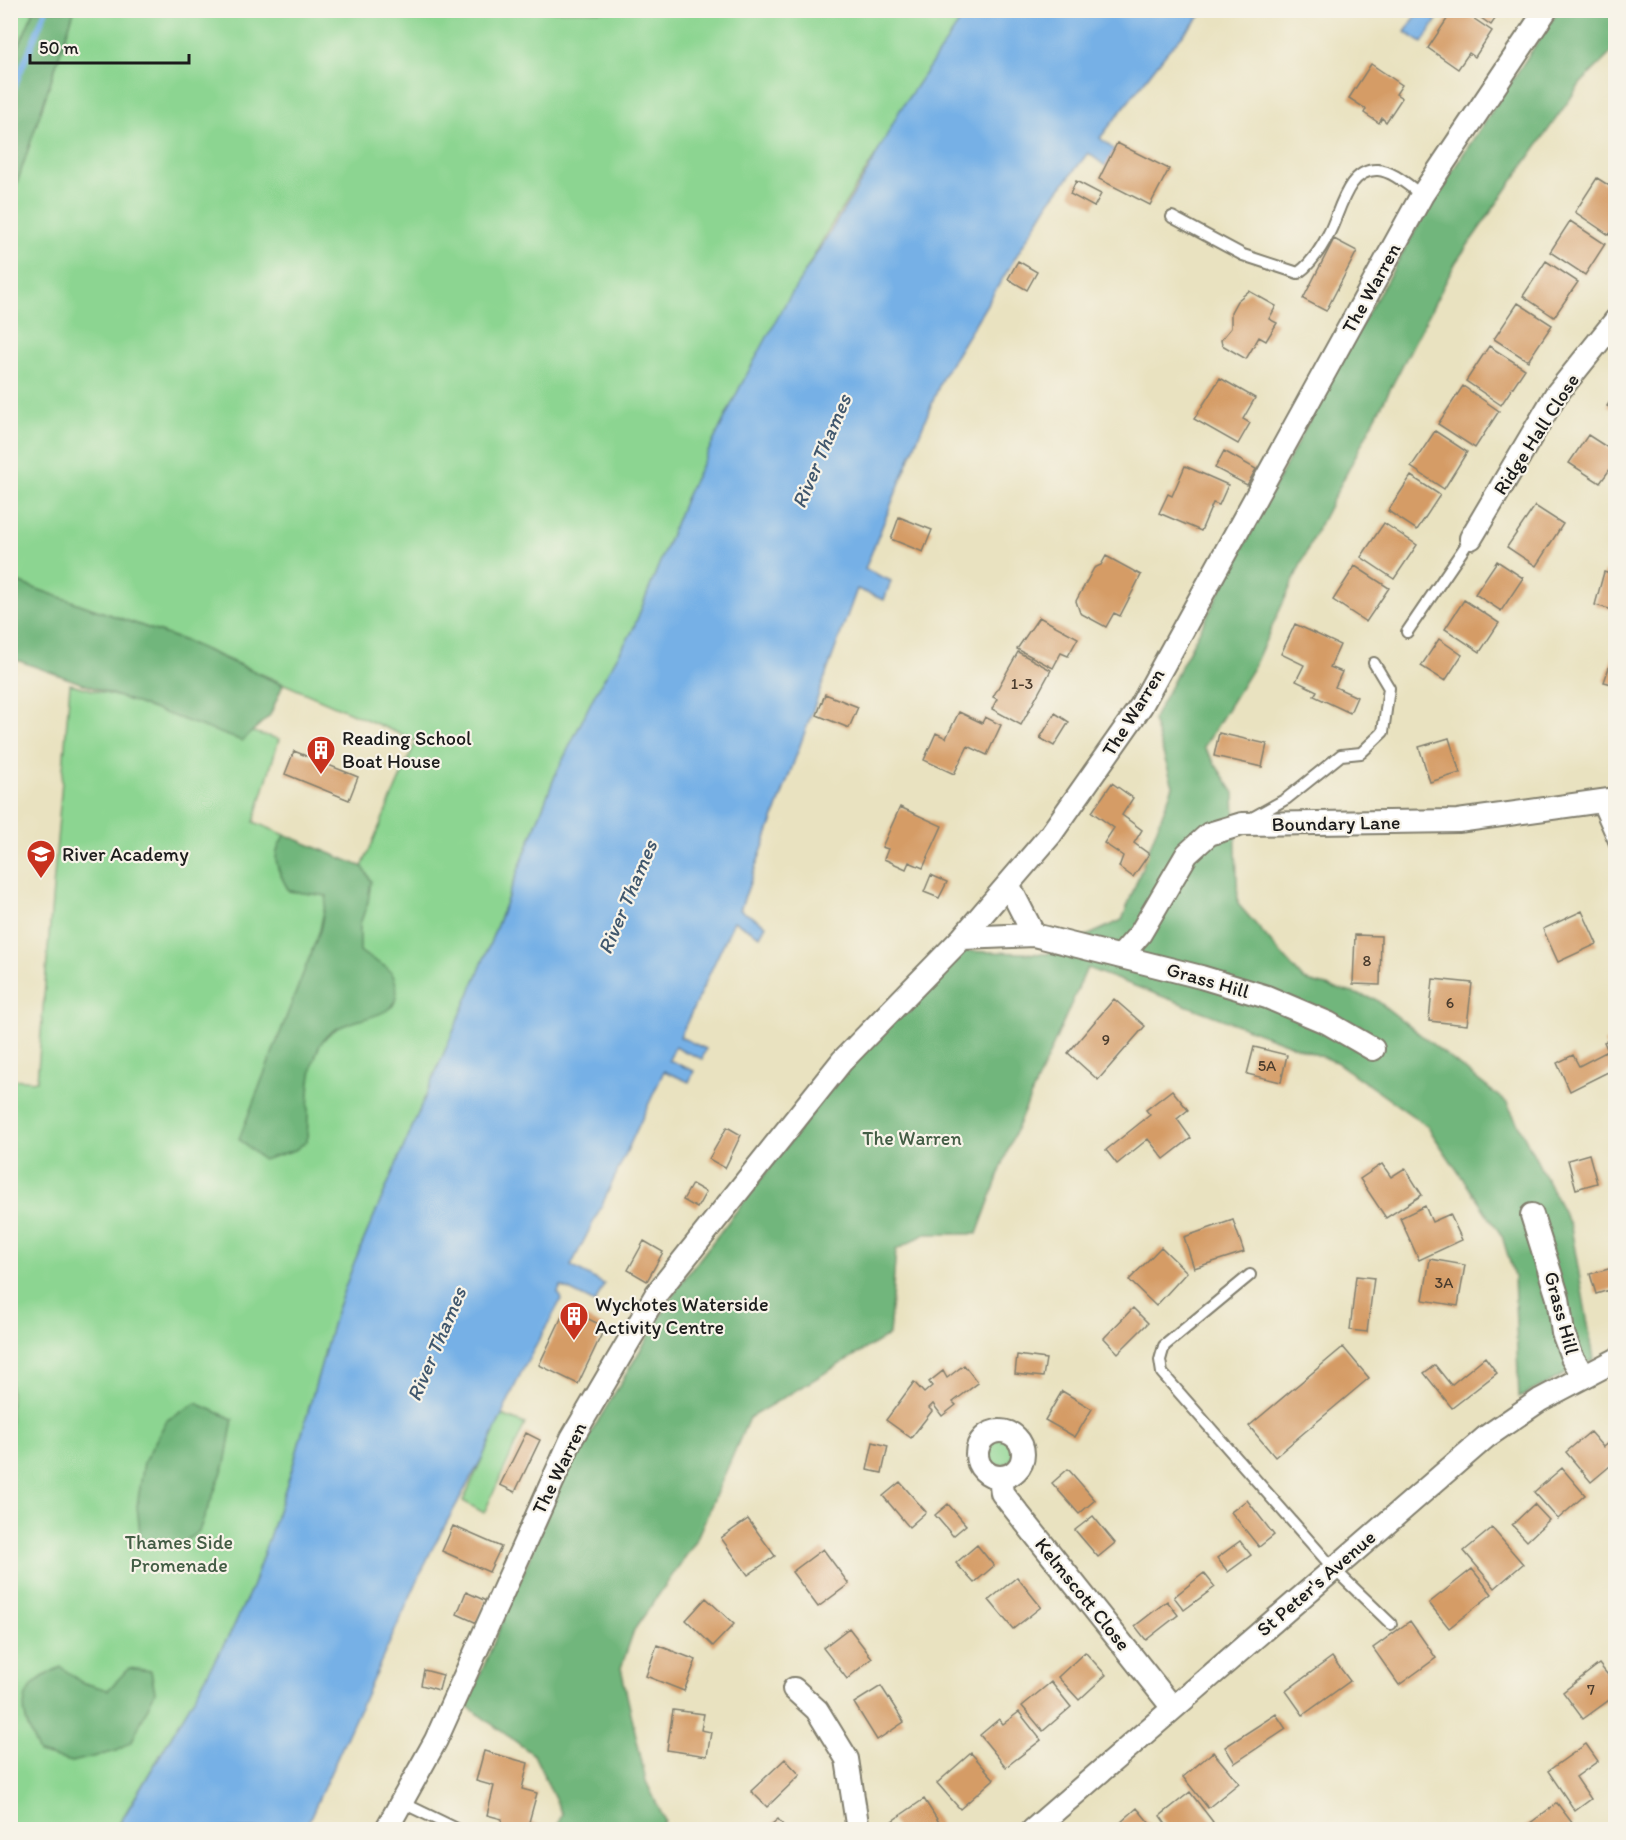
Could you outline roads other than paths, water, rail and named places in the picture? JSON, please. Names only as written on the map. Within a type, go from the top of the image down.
[{"type":"street","name":"The Warren","points":[[386,1830],[404,1803],[436,1740],[572,1438],[657,1293],[842,1061],[962,938],[1051,834],[1141,706],[1422,195],[1546,10]]},
{"type":"street","name":"Ridge Hall Close","points":[[1473,524],[1555,396],[1616,320]]},
{"type":"street","name":"Boundary Lane","points":[[1120,957],[1140,934],[1187,854],[1209,834],[1242,824],[1458,821],[1606,801]]},
{"type":"street","points":[[1008,884],[1034,935]]},
{"type":"street","name":"Grass Hill","points":[[962,938],[1034,935],[1120,957],[1267,997],[1328,1023],[1373,1049]]},
{"type":"street","name":"Grass Hill","points":[[1532,1215],[1558,1298],[1563,1333],[1583,1375]]},
{"type":"street","name":"St Peter's Avenue","points":[[1033,1830],[1486,1437],[1540,1400],[1583,1375],[1616,1360]]},
{"type":"street","name":"Kelmscott Close","points":[[1000,1477],[1002,1493],[1173,1708]]},
{"type":"street","points":[[794,1689],[817,1710],[847,1759],[858,1830]]},
{"type":"lane","points":[[1172,217],[1243,255],[1298,273],[1307,267],[1330,231],[1342,197],[1361,175],[1376,169],[1388,172],[1422,195]]},
{"type":"lane","name":"Ridge Hall Close","points":[[1407,632],[1473,524]]},
{"type":"lane","points":[[1242,824],[1286,799],[1341,755],[1361,753],[1383,732],[1389,688],[1374,663]]},
{"type":"lane","points":[[1606,801],[1616,846]]},
{"type":"lane","points":[[1250,1275],[1164,1346],[1160,1360],[1162,1373],[1333,1568],[1391,1624]]},
{"type":"lane","points":[[404,1803],[459,1830]]},
{"type":"water","points":[[1420,10],[1441,13],[1422,43],[1405,32]]},
{"type":"water","name":"River Thames","points":[[967,11],[1205,11],[1167,52],[1100,138],[1118,153],[1107,167],[1088,153],[1050,201],[943,376],[865,569],[891,581],[884,600],[857,589],[740,910],[766,925],[760,936],[734,921],[680,1037],[706,1049],[702,1059],[675,1047],[669,1060],[694,1071],[689,1082],[664,1071],[571,1266],[604,1284],[595,1303],[561,1286],[558,1292],[561,1300],[520,1375],[483,1456],[431,1551],[305,1829],[116,1830],[232,1630],[253,1585],[292,1469],[335,1315],[354,1263],[480,969],[555,776],[595,694],[632,632],[686,497],[740,387],[784,306],[868,171],[900,110]]},
{"type":"waterway","points":[[10,97],[46,10]]},
{"type":"place","name":"Reading School Boat House","points":[[321,776]]},
{"type":"place","name":"River Academy","points":[[41,880]]},
{"type":"place","name":"Wychotes Waterside Activity Centre","points":[[574,1342]]},
{"type":"park label","name":"Thames Side Promenade","points":[[179,1554]]}]
